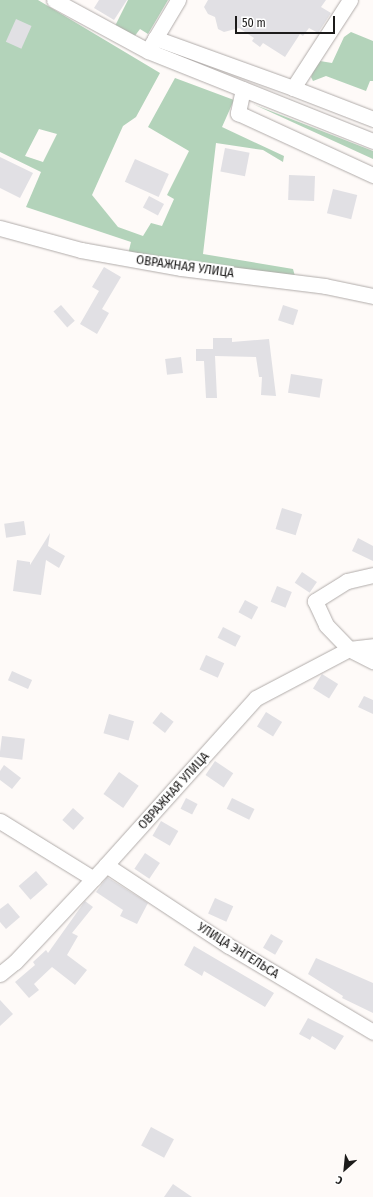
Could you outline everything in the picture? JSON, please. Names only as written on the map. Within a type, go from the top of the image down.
[{"type":"street","points":[[54,0],[243,89],[373,141]]},
{"type":"street","points":[[151,45],[178,0]]},
{"type":"street","points":[[293,88],[350,0]]},
{"type":"street","points":[[151,45],[293,88],[373,119]]},
{"type":"street","points":[[243,89],[238,113],[373,175]]},
{"type":"street","name":"ОВРАЖНАЯ УЛИЦА","points":[[0,228],[81,250],[181,268],[325,286],[373,296]]},
{"type":"street","points":[[373,575],[347,582],[315,601],[326,625],[349,649],[373,662]]},
{"type":"street","name":"ОВРАЖНАЯ УЛИЦА","points":[[0,974],[15,962],[94,879],[256,698],[349,649],[373,646]]},
{"type":"street","points":[[0,822],[94,879]]},
{"type":"street","name":"УЛИЦА ЭНГЕЛЬСА","points":[[106,866],[229,946],[373,1032]]},
{"type":"green space","points":[[0,0],[38,0],[160,73],[136,117],[123,126],[92,195],[118,227],[143,236],[151,223],[162,226],[174,199],[167,195],[189,151],[148,127],[175,78],[234,100],[222,127],[284,156],[283,162],[263,150],[216,143],[203,254],[293,269],[296,280],[128,254],[131,242],[26,207],[41,172],[0,152]],"holes":[[[39,129],[57,134],[43,162],[25,156]]]},
{"type":"green space","points":[[128,0],[168,0],[148,34],[140,29],[134,37],[115,26]]},
{"type":"green space","points":[[351,32],[373,41],[373,81],[370,81],[366,91],[326,76],[313,81],[311,77],[315,66],[320,61],[332,63],[344,37]]},
{"type":"green space","points":[[253,104],[373,151],[373,159]]},
{"type":"building","points":[[99,0],[127,0],[114,20],[94,8]]},
{"type":"building","points":[[208,0],[326,0],[321,7],[331,13],[318,33],[309,28],[303,36],[300,34],[285,57],[263,43],[260,47],[252,41],[254,38],[239,28],[224,32],[218,29],[215,17],[208,14],[204,7]]},
{"type":"building","points":[[16,19],[32,26],[21,49],[6,42]]},
{"type":"building","points":[[225,148],[250,153],[245,176],[220,172]]},
{"type":"building","points":[[0,157],[33,173],[20,198],[0,188]]},
{"type":"building","points":[[135,159],[169,174],[159,197],[125,182]]},
{"type":"building","points":[[289,175],[315,176],[314,201],[288,200]]},
{"type":"building","points":[[333,189],[357,195],[351,219],[327,213]]},
{"type":"building","points":[[149,196],[164,204],[158,215],[143,207]]},
{"type":"building","points":[[104,267],[121,277],[102,309],[109,313],[97,334],[80,324],[99,291],[92,287]]},
{"type":"building","points":[[61,305],[75,321],[67,327],[53,312]]},
{"type":"building","points":[[283,305],[298,310],[293,325],[278,320]]},
{"type":"building","points":[[213,338],[232,338],[232,342],[269,339],[276,396],[261,395],[262,377],[259,377],[256,357],[215,356],[217,398],[206,398],[204,361],[196,361],[196,349],[213,349]]},
{"type":"building","points":[[181,357],[183,373],[167,375],[165,359]]},
{"type":"building","points":[[291,374],[323,379],[320,398],[288,393]]},
{"type":"building","points":[[282,508],[302,514],[296,535],[276,529]]},
{"type":"building","points":[[24,521],[26,535],[6,538],[4,524]]},
{"type":"building","points":[[50,533],[48,546],[65,556],[59,568],[46,560],[41,595],[13,591],[17,560],[30,562],[30,565]]},
{"type":"building","points":[[358,538],[373,546],[373,561],[352,551]]},
{"type":"building","points":[[302,572],[317,582],[310,593],[295,583]]},
{"type":"building","points":[[277,586],[292,592],[285,608],[271,602]]},
{"type":"building","points":[[245,600],[258,607],[252,619],[238,612]]},
{"type":"building","points":[[223,627],[241,636],[235,647],[218,638]]},
{"type":"building","points":[[206,655],[224,663],[218,678],[199,670]]},
{"type":"building","points":[[12,671],[32,680],[28,689],[8,680]]},
{"type":"building","points":[[322,674],[338,684],[329,698],[313,688]]},
{"type":"building","points":[[364,696],[373,700],[373,714],[358,707]]},
{"type":"building","points":[[161,712],[174,722],[165,733],[152,723]]},
{"type":"building","points":[[266,712],[282,722],[273,736],[257,726]]},
{"type":"building","points":[[109,714],[134,721],[128,740],[103,733]]},
{"type":"building","points":[[2,736],[25,739],[22,760],[0,757]]},
{"type":"building","points":[[215,761],[233,773],[224,787],[205,775]]},
{"type":"building","points":[[4,765],[21,778],[12,789],[0,780],[0,771]]},
{"type":"building","points":[[119,772],[139,786],[123,808],[104,794]]},
{"type":"building","points":[[186,798],[198,804],[192,815],[181,809]]},
{"type":"building","points":[[232,798],[254,809],[249,820],[227,809]]},
{"type":"building","points":[[73,808],[84,818],[73,830],[62,820]]},
{"type":"building","points":[[161,821],[178,831],[170,846],[152,836]]},
{"type":"building","points":[[145,853],[160,863],[149,879],[134,869]]},
{"type":"building","points":[[36,871],[48,885],[30,900],[19,886]]},
{"type":"building","points":[[107,877],[148,903],[137,924],[120,916],[123,910],[96,892]]},
{"type":"building","points":[[215,898],[233,906],[226,922],[208,914]]},
{"type":"building","points":[[85,901],[93,907],[72,933],[78,936],[67,955],[87,970],[75,985],[52,967],[34,984],[39,990],[29,998],[15,982],[35,965],[33,962],[46,950],[48,953]]},
{"type":"building","points":[[8,903],[20,917],[6,929],[0,922],[0,909]]},
{"type":"building","points":[[271,934],[283,941],[275,955],[263,948]]},
{"type":"building","points":[[194,946],[274,993],[265,1007],[204,971],[202,976],[184,965]]},
{"type":"building","points":[[316,958],[373,983],[373,1013],[342,998],[343,996],[308,974]]},
{"type":"building","points":[[0,1000],[13,1014],[0,1026]]},
{"type":"building","points":[[308,1018],[344,1036],[335,1050],[312,1036],[310,1040],[299,1034]]},
{"type":"building","points":[[151,1127],[174,1139],[164,1158],[141,1146]]},
{"type":"building","points":[[173,1184],[192,1197],[164,1197]]}]
